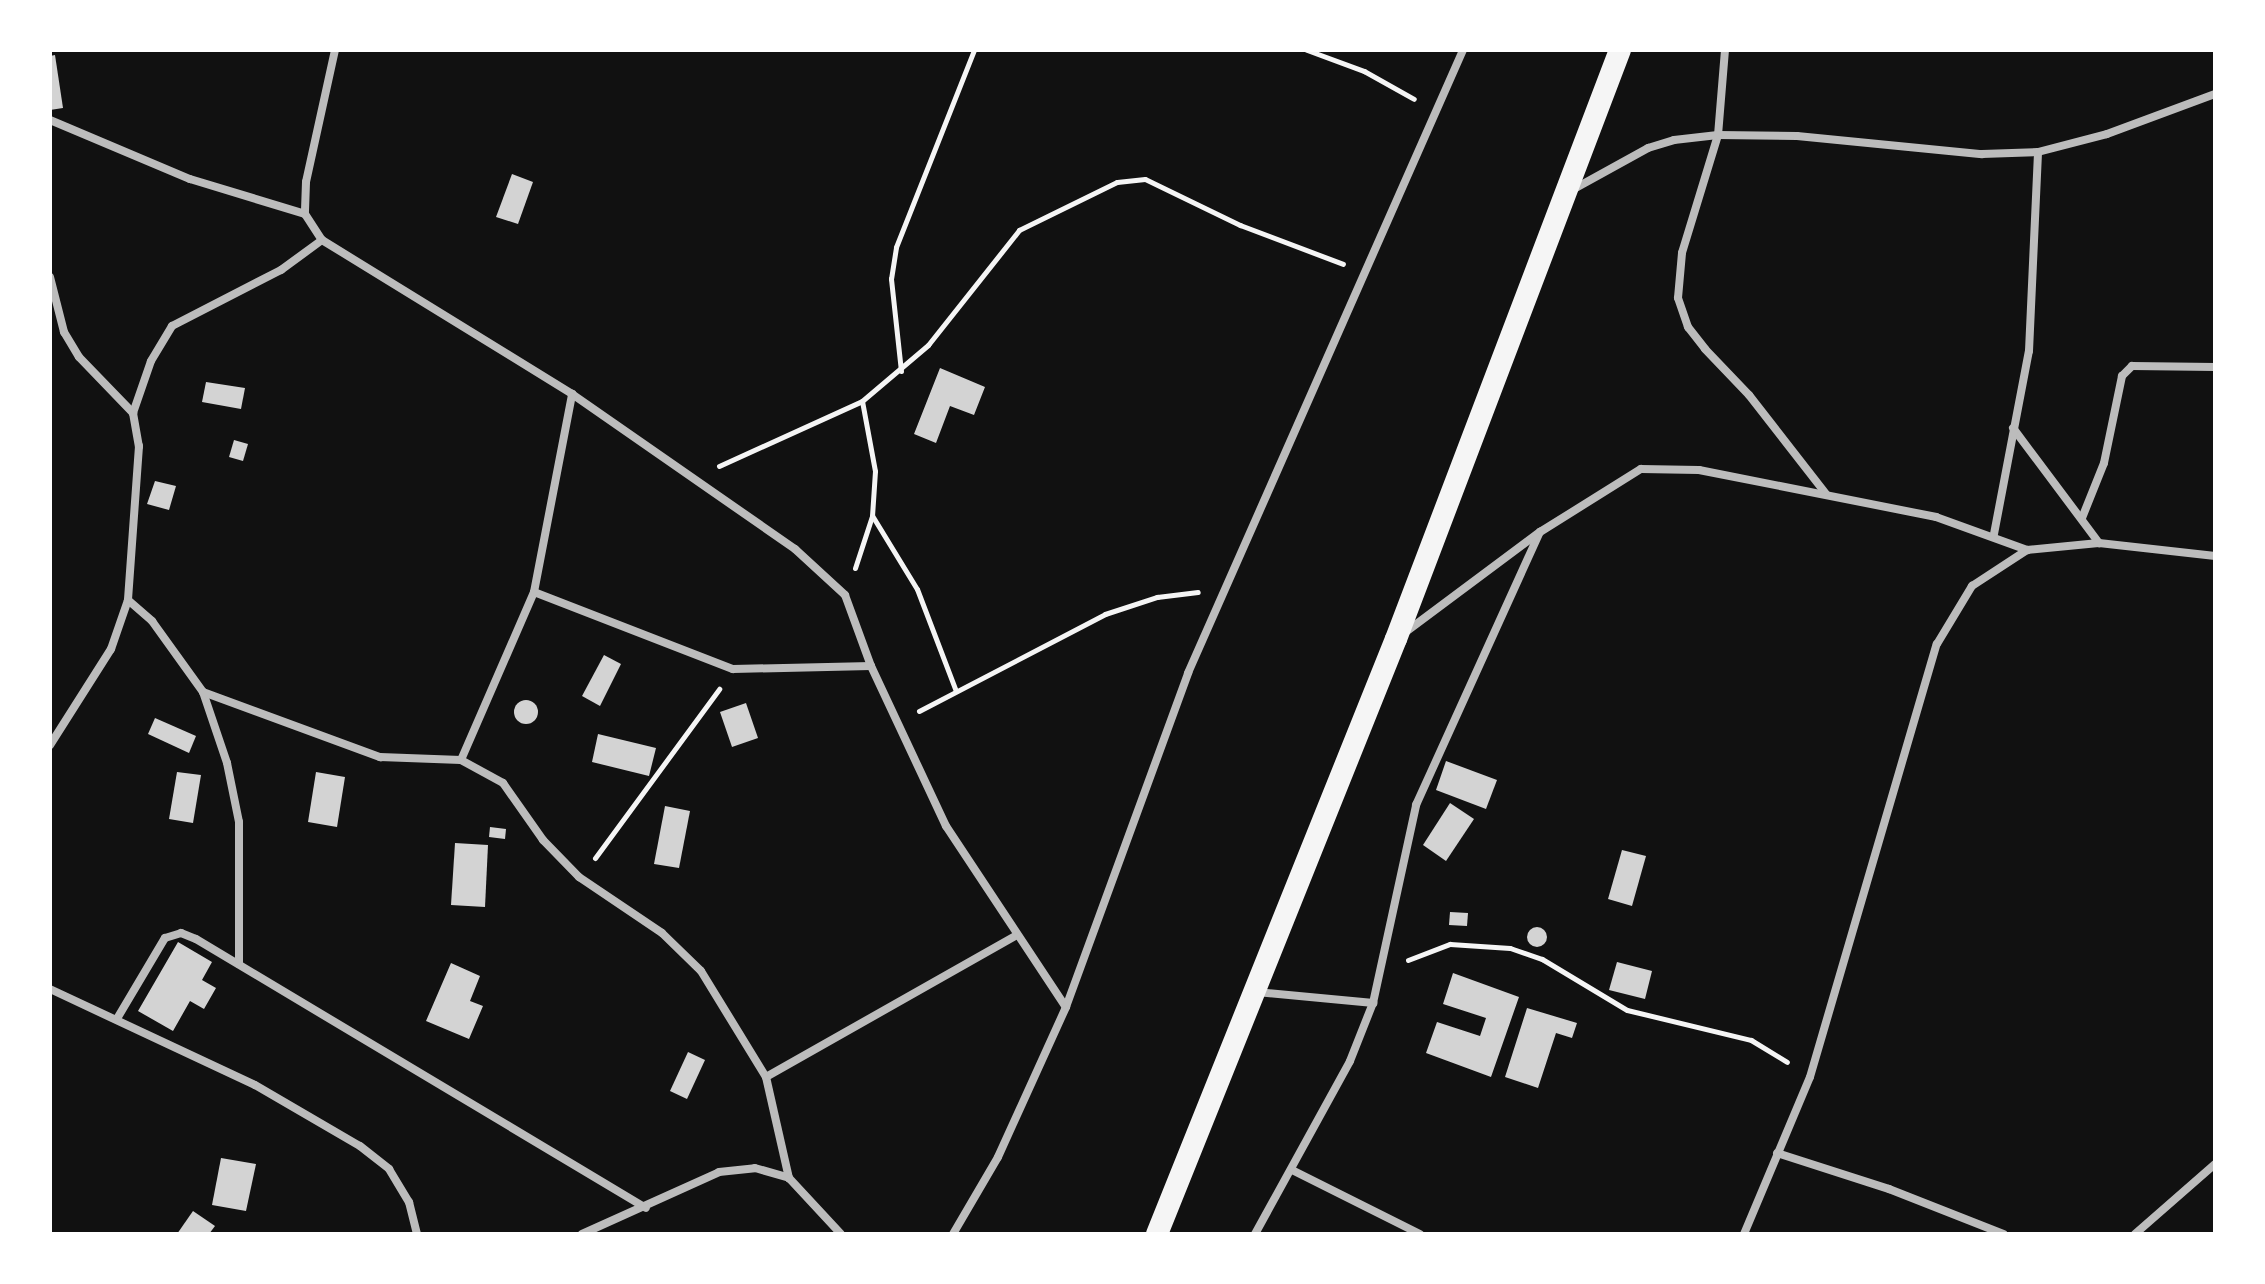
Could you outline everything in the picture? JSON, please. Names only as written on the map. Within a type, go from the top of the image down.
[{"type":"highway","points":[[1157,1234],[1257,992],[1396,639],[1561,196],[1620,50]]},
{"type":"street","points":[[335,50],[306,182],[305,214],[322,240],[572,394],[688,479],[795,549],[845,595],[871,666],[946,826],[1066,1007]]},
{"type":"street","points":[[953,1234],[998,1157],[1066,1007],[1188,673],[1463,50]]},
{"type":"street","points":[[1725,50],[1718,135],[1682,253],[1678,298],[1688,327],[1749,395],[1826,494]]},
{"type":"street","points":[[1561,196],[1648,148],[1718,135],[1851,138],[1982,154],[2038,152],[2136,125],[2215,94]]},
{"type":"street","points":[[50,120],[190,179],[305,214]]},
{"type":"street","points":[[1994,534],[2029,351],[2038,152]]},
{"type":"street","points":[[50,745],[111,649],[128,600],[139,446],[133,413],[151,361],[172,326],[281,270],[322,240]]},
{"type":"street","points":[[50,277],[64,332],[79,357],[133,413]]},
{"type":"street","points":[[2082,518],[2104,463],[2122,376],[2132,366],[2215,367]]},
{"type":"street","points":[[461,760],[534,592],[572,394]]},
{"type":"street","points":[[2013,428],[2099,543]]},
{"type":"street","points":[[1396,639],[1540,532],[1641,469],[1699,470],[1826,494],[1994,534],[2027,550]]},
{"type":"street","points":[[1255,1234],[1350,1061],[1380,977],[1416,805],[1540,532]]},
{"type":"street","points":[[1744,1234],[1810,1077],[1937,644],[1972,586],[2027,550],[2099,543],[2215,556]]},
{"type":"street","points":[[534,592],[733,669],[871,666]]},
{"type":"street","points":[[128,600],[152,621],[203,692],[227,763],[239,822],[239,964]]},
{"type":"street","points":[[203,692],[380,757],[461,760],[503,783],[543,840],[579,877],[662,933],[701,971],[766,1077],[789,1178],[841,1234]]},
{"type":"street","points":[[118,1017],[165,938],[181,933],[239,964],[646,1208]]},
{"type":"street","points":[[766,1077],[1017,935]]},
{"type":"street","points":[[50,989],[118,1017],[255,1085],[360,1146],[389,1169],[409,1202],[417,1234]]},
{"type":"street","points":[[1257,992],[1373,1003]]},
{"type":"street","points":[[1777,1153],[1889,1189],[2003,1234]]},
{"type":"street","points":[[2135,1234],[2215,1164]]},
{"type":"street","points":[[582,1234],[646,1208],[719,1172],[755,1168],[789,1178]]},
{"type":"street","points":[[1292,1170],[1420,1234]]},
{"type":"path","points":[[901,372],[891,289],[896,247],[974,50]]},
{"type":"path","points":[[1307,50],[1364,71],[1436,111]]},
{"type":"path","points":[[688,479],[862,401],[901,372],[967,301],[1019,230],[1129,178],[1145,179],[1240,225],[1366,274]]},
{"type":"path","points":[[845,595],[872,516],[875,471],[862,401]]},
{"type":"path","points":[[872,516],[917,589],[956,692]]},
{"type":"path","points":[[896,722],[1105,614],[1157,597],[1225,588]]},
{"type":"path","points":[[579,877],[733,669]]},
{"type":"path","points":[[1380,977],[1420,953],[1450,944],[1510,948],[1542,959],[1627,1010],[1751,1040],[1810,1077]]},
{"type":"building","points":[[55,55],[63,108],[50,110],[50,56]]},
{"type":"building","points":[[512,174],[533,182],[518,224],[496,217]]},
{"type":"building","points":[[940,368],[985,387],[974,415],[950,406],[936,443],[914,434]]},
{"type":"building","points":[[206,382],[245,388],[241,409],[202,402]]},
{"type":"building","points":[[234,440],[248,444],[243,461],[229,457]]},
{"type":"building","points":[[155,481],[176,486],[169,510],[147,504]]},
{"type":"building","points":[[604,655],[621,664],[600,706],[582,696]]},
{"type":"building","points":[[526,700],[537,707],[538,712],[531,723],[526,724],[515,717],[514,712],[521,701]]},
{"type":"building","points":[[746,703],[758,738],[732,747],[720,712]]},
{"type":"building","points":[[155,718],[196,736],[189,753],[148,734]]},
{"type":"building","points":[[598,734],[656,748],[649,776],[592,762]]},
{"type":"building","points":[[1446,761],[1497,780],[1486,809],[1436,790]]},
{"type":"building","points":[[177,772],[201,775],[193,823],[169,819]]},
{"type":"building","points":[[316,772],[345,777],[337,827],[308,822]]},
{"type":"building","points":[[1450,803],[1474,819],[1446,861],[1423,845]]},
{"type":"building","points":[[665,806],[690,811],[679,868],[654,864]]},
{"type":"building","points":[[490,827],[506,829],[505,839],[489,837]]},
{"type":"building","points":[[455,843],[488,845],[485,907],[451,905]]},
{"type":"building","points":[[1622,850],[1646,856],[1632,906],[1608,899]]},
{"type":"building","points":[[1450,912],[1468,913],[1467,926],[1449,925]]},
{"type":"building","points":[[1537,927],[1544,930],[1547,937],[1544,944],[1537,947],[1530,944],[1527,937],[1530,930]]},
{"type":"building","points":[[178,942],[212,962],[202,980],[216,988],[204,1009],[190,1001],[173,1031],[138,1011]]},
{"type":"building","points":[[1617,962],[1652,971],[1645,999],[1609,990]]},
{"type":"building","points":[[451,963],[480,976],[470,1001],[483,1006],[469,1039],[426,1021]]},
{"type":"building","points":[[1453,973],[1519,997],[1491,1077],[1426,1053],[1437,1022],[1480,1036],[1486,1018],[1443,1004]]},
{"type":"building","points":[[1527,1008],[1577,1023],[1572,1038],[1556,1033],[1538,1088],[1505,1077]]},
{"type":"building","points":[[688,1052],[705,1060],[687,1099],[670,1091]]},
{"type":"building","points":[[221,1158],[256,1164],[246,1211],[212,1205]]},
{"type":"building","points":[[193,1211],[215,1226],[209,1234],[177,1234]]}]
